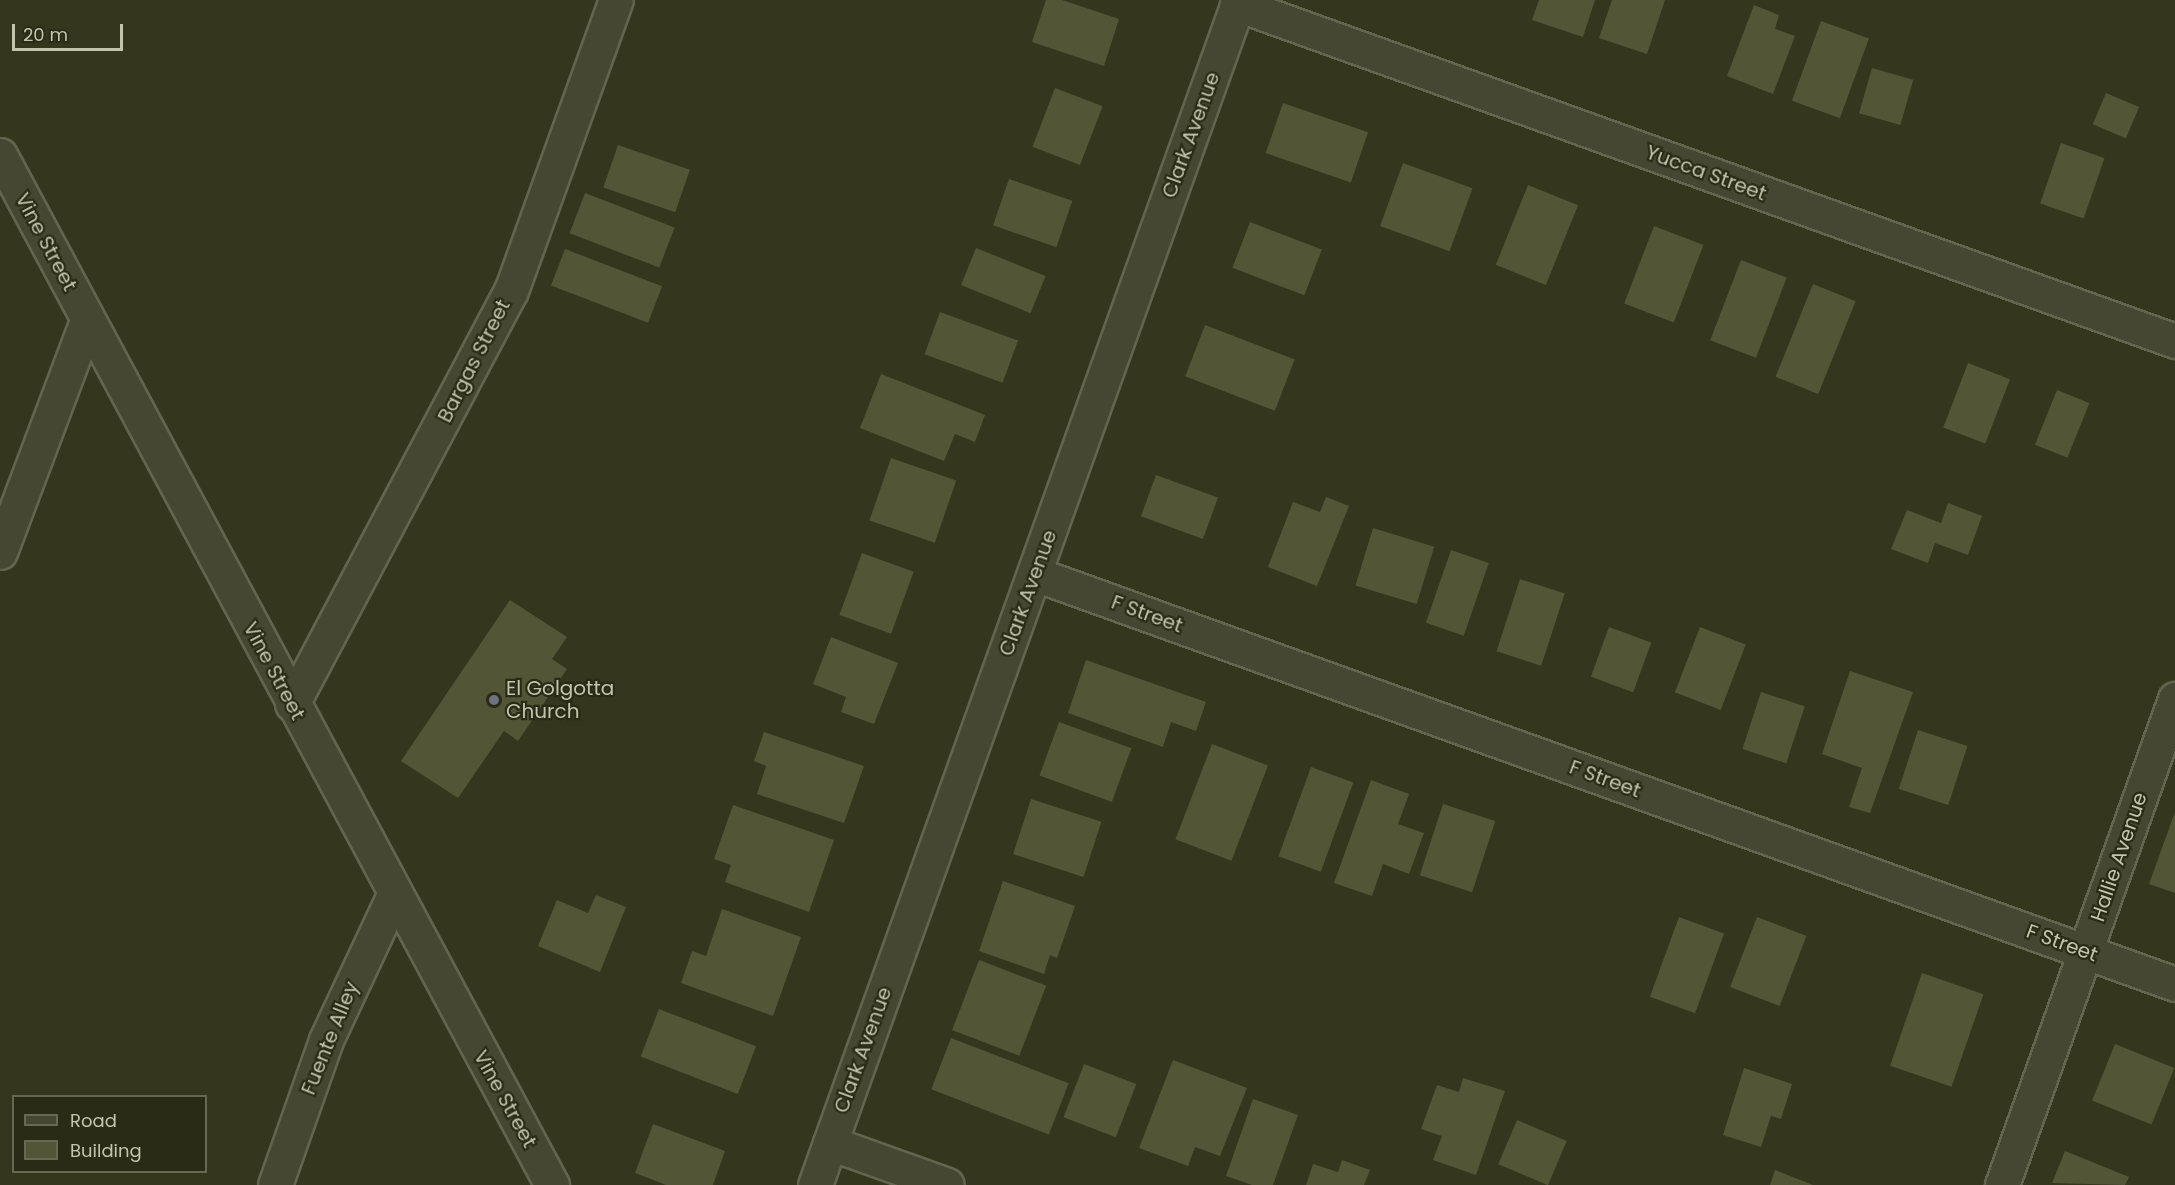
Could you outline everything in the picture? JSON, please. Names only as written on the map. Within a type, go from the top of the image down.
[{"type":"street","name":"Bargas Street","points":[[292,704],[510,291],[616,0]]},
{"type":"street","name":"Yucca Street","points":[[1238,2],[2175,341]]},
{"type":"street","name":"Clark Avenue","points":[[814,1185],[1035,574],[1238,2]]},
{"type":"street","name":"Vine Street","points":[[0,155],[394,895],[552,1185]]},
{"type":"street","points":[[0,552],[87,320]]},
{"type":"street","name":"F Street","points":[[1035,574],[2175,984]]},
{"type":"street","name":"Hallie Avenue","points":[[2002,1185],[2175,699]]},
{"type":"street","name":"Fuente Alley","points":[[275,1185],[326,1040],[394,895]]},
{"type":"street","points":[[830,1143],[947,1185]]},
{"type":"building","points":[[1046,0],[1062,0],[1119,19],[1104,66],[1032,42]]},
{"type":"building","points":[[1539,0],[1595,0],[1583,37],[1532,20]]},
{"type":"building","points":[[1612,0],[1665,0],[1647,54],[1599,38]]},
{"type":"building","points":[[1754,5],[1779,15],[1775,29],[1795,36],[1773,94],[1727,76]]},
{"type":"building","points":[[1821,21],[1869,38],[1840,118],[1792,101]]},
{"type":"building","points":[[1872,68],[1913,80],[1900,125],[1859,113]]},
{"type":"building","points":[[1055,88],[1103,106],[1080,165],[1032,147]]},
{"type":"building","points":[[2106,93],[2139,107],[2126,138],[2093,124]]},
{"type":"building","points":[[1283,103],[1368,132],[1351,182],[1266,153]]},
{"type":"building","points":[[2061,143],[2104,158],[2084,218],[2040,204]]},
{"type":"building","points":[[618,145],[690,170],[675,212],[603,188]]},
{"type":"building","points":[[1403,163],[1473,188],[1450,251],[1380,226]]},
{"type":"building","points":[[1009,179],[1072,201],[1056,247],[993,225]]},
{"type":"building","points":[[1528,185],[1578,205],[1546,285],[1496,265]]},
{"type":"building","points":[[585,193],[675,227],[659,268],[570,233]]},
{"type":"building","points":[[1250,222],[1322,250],[1304,295],[1232,268]]},
{"type":"building","points":[[1654,226],[1703,245],[1674,322],[1624,303]]},
{"type":"building","points":[[976,248],[1046,276],[1031,313],[961,285]]},
{"type":"building","points":[[565,249],[662,286],[648,323],[551,285]]},
{"type":"building","points":[[1741,260],[1787,278],[1756,358],[1710,340]]},
{"type":"building","points":[[1813,284],[1856,301],[1818,394],[1776,377]]},
{"type":"building","points":[[940,312],[1018,340],[1003,383],[925,354]]},
{"type":"building","points":[[1205,325],[1295,359],[1275,411],[1185,376]]},
{"type":"building","points":[[1968,363],[2010,379],[1985,444],[1943,427]]},
{"type":"building","points":[[881,374],[985,415],[975,442],[955,434],[944,461],[860,428]]},
{"type":"building","points":[[2057,390],[2089,403],[2067,458],[2035,445]]},
{"type":"building","points":[[891,458],[956,480],[935,543],[870,520]]},
{"type":"building","points":[[1156,475],[1218,498],[1203,539],[1141,516]]},
{"type":"building","points":[[1326,497],[1349,506],[1317,586],[1268,567],[1293,502],[1320,512]]},
{"type":"building","points":[[1948,503],[1982,516],[1968,555],[1935,543],[1928,563],[1891,549],[1907,510],[1941,523]]},
{"type":"building","points":[[1373,528],[1434,547],[1417,604],[1355,585]]},
{"type":"building","points":[[1451,550],[1489,563],[1464,636],[1426,623]]},
{"type":"building","points":[[862,553],[914,572],[891,634],[839,615]]},
{"type":"building","points":[[1520,579],[1565,594],[1541,666],[1497,651]]},
{"type":"building","name":"El Golgotta Church","points":[[510,600],[567,637],[552,659],[567,669],[518,741],[504,731],[458,798],[401,761]]},
{"type":"building","points":[[1609,627],[1651,642],[1633,692],[1591,677]]},
{"type":"building","points":[[1700,627],[1746,645],[1721,710],[1675,692]]},
{"type":"building","points":[[831,637],[898,663],[874,724],[841,712],[846,697],[813,684]]},
{"type":"building","points":[[1086,660],[1206,702],[1196,731],[1171,722],[1163,747],[1068,713]]},
{"type":"building","points":[[1850,671],[1913,692],[1870,813],[1849,807],[1862,768],[1822,754]]},
{"type":"building","points":[[1761,692],[1805,706],[1786,763],[1742,749]]},
{"type":"building","points":[[1059,722],[1131,748],[1112,802],[1040,776]]},
{"type":"building","points":[[1918,730],[1967,746],[1948,805],[1899,789]]},
{"type":"building","points":[[764,732],[864,766],[844,823],[757,794],[766,766],[754,761]]},
{"type":"building","points":[[1212,744],[1268,766],[1231,861],[1175,839]]},
{"type":"building","points":[[1311,767],[1353,782],[1321,872],[1279,856]]},
{"type":"building","points":[[1371,780],[1409,794],[1398,824],[1424,833],[1409,874],[1383,864],[1372,896],[1334,883]]},
{"type":"building","points":[[1031,799],[1101,822],[1083,877],[1013,854]]},
{"type":"building","points":[[1443,804],[1495,821],[1472,892],[1420,875]]},
{"type":"building","points":[[733,805],[834,840],[809,912],[725,882],[731,865],[714,859]]},
{"type":"building","points":[[2175,812],[2175,893],[2149,884]]},
{"type":"building","points":[[1003,881],[1075,906],[1057,958],[1050,955],[1044,974],[979,951]]},
{"type":"building","points":[[596,895],[626,907],[600,972],[538,946],[557,900],[588,913]]},
{"type":"building","points":[[722,909],[801,937],[773,1016],[681,983],[692,951],[706,956]]},
{"type":"building","points":[[1679,917],[1724,933],[1695,1013],[1650,997]]},
{"type":"building","points":[[1757,917],[1806,936],[1780,1006],[1730,987]]},
{"type":"building","points":[[979,960],[1046,986],[1019,1056],[952,1030]]},
{"type":"building","points":[[1922,973],[1983,994],[1952,1087],[1890,1066]]},
{"type":"building","points":[[659,1009],[756,1046],[738,1094],[641,1057]]},
{"type":"building","points":[[951,1038],[1069,1083],[1049,1135],[931,1089]]},
{"type":"building","points":[[2115,1044],[2174,1068],[2151,1125],[2092,1101]]},
{"type":"building","points":[[1173,1060],[1247,1088],[1220,1156],[1195,1147],[1188,1166],[1139,1148]]},
{"type":"building","points":[[1084,1064],[1136,1084],[1116,1137],[1064,1117]]},
{"type":"building","points":[[1744,1068],[1792,1084],[1781,1119],[1771,1116],[1761,1147],[1723,1135]]},
{"type":"building","points":[[1463,1078],[1505,1091],[1476,1175],[1433,1160],[1442,1136],[1421,1129],[1437,1085],[1459,1092]]},
{"type":"building","points":[[1253,1099],[1298,1115],[1273,1185],[1252,1185],[1226,1176]]},
{"type":"building","points":[[1517,1120],[1567,1141],[1548,1185],[1498,1164]]},
{"type":"building","points":[[653,1124],[725,1151],[713,1185],[666,1185],[635,1173]]},
{"type":"building","points":[[2065,1151],[2129,1177],[2125,1185],[2052,1183]]},
{"type":"building","points":[[1342,1160],[1370,1170],[1364,1185],[1306,1185],[1313,1164],[1338,1172]]},
{"type":"building","points":[[1775,1170],[1813,1185],[1770,1185]]},
{"type":"place","name":"El Golgotta Church","points":[[494,700]]}]
